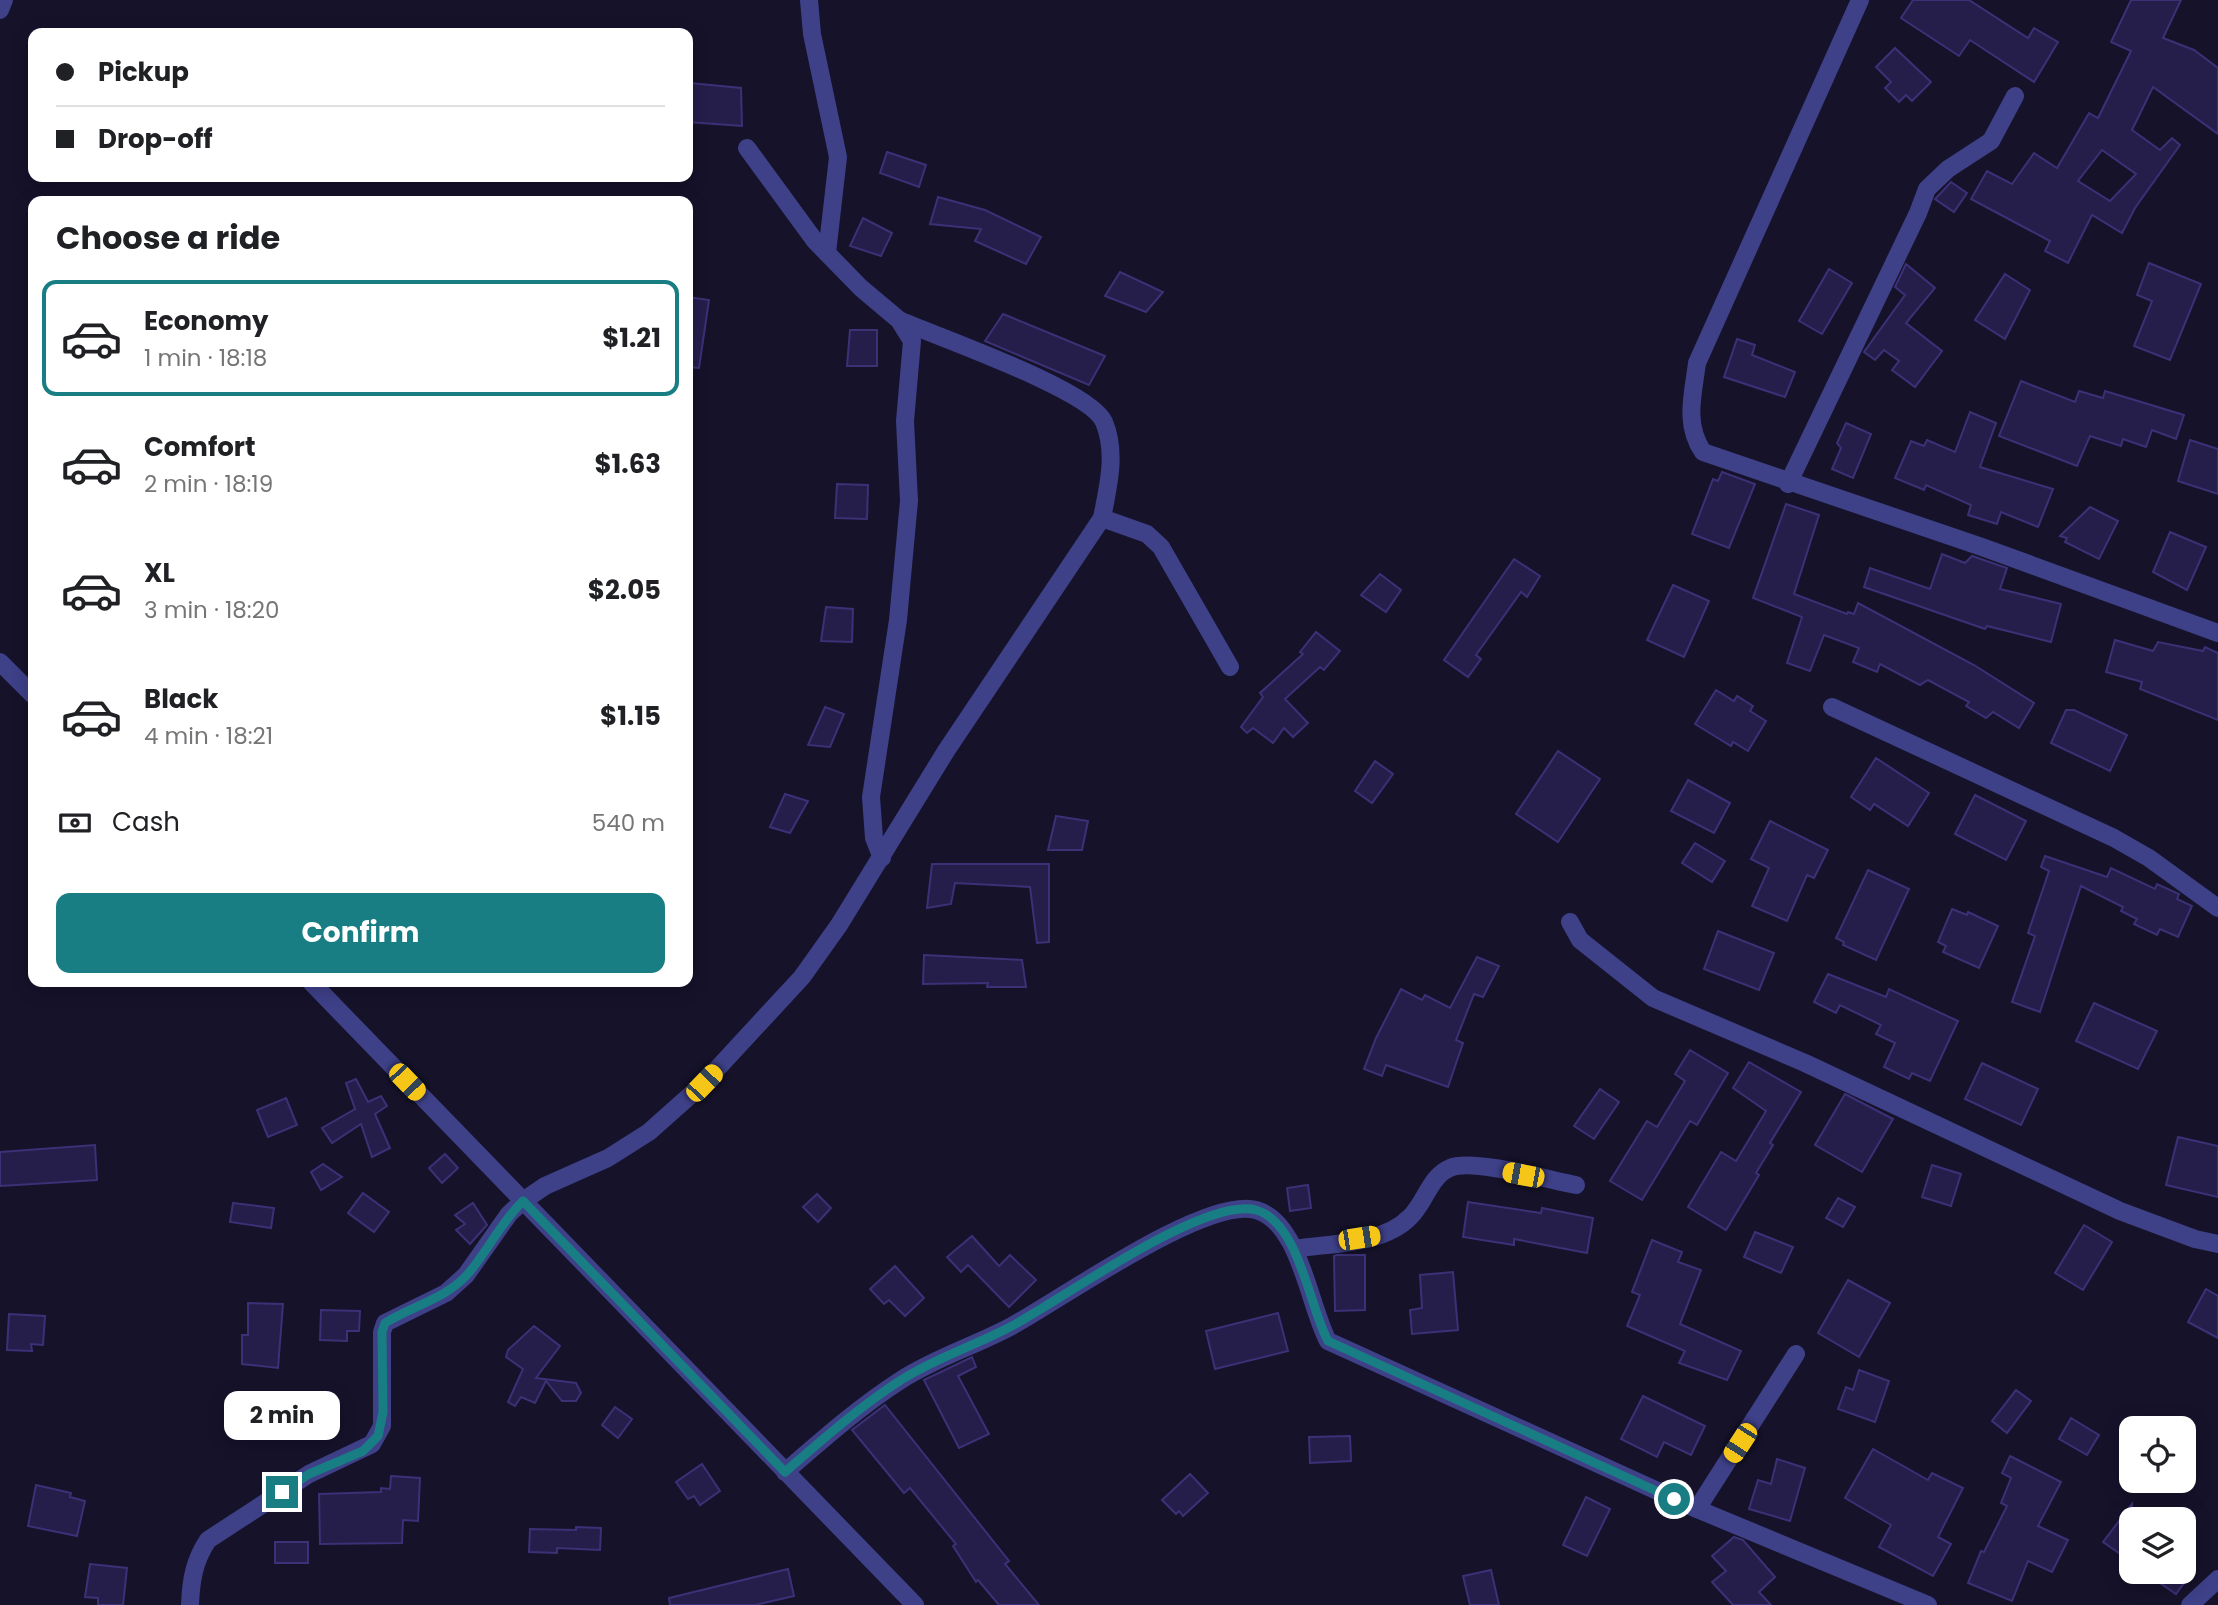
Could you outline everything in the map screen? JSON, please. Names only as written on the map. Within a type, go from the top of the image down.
[{"type":"street","points":[[0,10],[4,0]]},
{"type":"street","points":[[809,0],[812,34],[838,157],[827,253]]},
{"type":"street","points":[[1860,0],[1697,363],[1690,412],[1692,436],[1703,452],[1788,484],[1982,547],[2218,633]]},
{"type":"street","points":[[1788,484],[1919,213],[1927,189],[1948,169],[1991,141],[2015,96]]},
{"type":"street","points":[[747,148],[780,197],[827,253],[860,288],[899,320],[909,332],[913,352],[905,397],[909,501],[898,620],[871,797],[871,819],[882,858]]},
{"type":"street","points":[[190,1605],[192,1572],[197,1556],[208,1540],[309,1474],[372,1444],[382,1426],[382,1332],[385,1323],[446,1293],[466,1275],[509,1214],[523,1201],[545,1186],[608,1158],[649,1132],[704,1083],[802,977],[882,858],[946,751],[1101,518],[1111,474],[1110,442],[1103,420],[1093,406],[1050,383],[899,320]]},
{"type":"street","points":[[1101,518],[1147,534],[1161,547],[1230,667]]},
{"type":"street","points":[[0,662],[28,690]]},
{"type":"street","points":[[1832,707],[2114,838],[2149,858],[2218,908]]},
{"type":"street","points":[[1570,922],[1580,940],[1653,998],[1805,1063],[2120,1211],[2195,1239],[2218,1244]]},
{"type":"street","points":[[316,987],[915,1605]]},
{"type":"street","points":[[1294,1249],[1381,1235],[1400,1227],[1413,1215],[1438,1175],[1450,1167],[1470,1164],[1576,1185]]},
{"type":"street","points":[[785,1472],[845,1421],[903,1378],[1012,1326],[1079,1284],[1183,1228],[1234,1210],[1256,1210],[1275,1221],[1294,1249],[1328,1341],[1698,1509],[1928,1605]]},
{"type":"street","points":[[1698,1509],[1796,1354]]},
{"type":"street","points":[[2190,1605],[2218,1579]]},
{"type":"building","points":[[1913,0],[1969,0],[2028,38],[2034,28],[2058,42],[2034,82],[1970,40],[1959,56],[1901,18]]},
{"type":"building","points":[[2131,0],[2181,0],[2163,38],[2194,50],[2218,68],[2218,134],[2153,87],[2132,130],[2160,150],[2172,138],[2180,145],[2135,208],[2122,233],[2092,215],[2068,263],[2045,251],[2050,241],[1971,199],[1987,171],[2012,184],[2034,153],[2057,168],[2089,113],[2098,118],[2131,51],[2111,42]],"holes":[[[2102,150],[2136,174],[2110,201],[2078,181]]]},
{"type":"building","points":[[1895,48],[1931,82],[1912,101],[1906,95],[1899,102],[1885,88],[1891,82],[1876,67]]},
{"type":"building","points":[[693,83],[741,88],[742,126],[693,122]]},
{"type":"building","points":[[887,152],[926,165],[919,187],[880,173]]},
{"type":"building","points":[[1951,182],[1967,193],[1954,212],[1935,199]]},
{"type":"building","points":[[938,197],[985,210],[1041,237],[1026,264],[975,241],[981,229],[930,224]]},
{"type":"building","points":[[863,218],[892,233],[881,256],[850,246]]},
{"type":"building","points":[[2149,263],[2201,284],[2170,360],[2134,346],[2152,301],[2137,295]]},
{"type":"building","points":[[1906,264],[1935,288],[1906,323],[1942,351],[1915,387],[1892,370],[1899,361],[1884,350],[1875,360],[1864,352],[1905,295],[1895,287]]},
{"type":"building","points":[[1829,269],[1852,283],[1822,334],[1799,321]]},
{"type":"building","points":[[1120,272],[1163,292],[1146,312],[1105,296]]},
{"type":"building","points":[[2005,274],[2030,290],[2005,339],[1975,320]]},
{"type":"building","points":[[693,298],[709,300],[699,368],[693,367]]},
{"type":"building","points":[[1003,314],[1105,356],[1089,385],[985,341]]},
{"type":"building","points":[[850,330],[877,330],[877,366],[847,366]]},
{"type":"building","points":[[1737,339],[1755,345],[1752,355],[1795,372],[1785,397],[1724,377]]},
{"type":"building","points":[[2021,381],[2075,402],[2079,391],[2103,398],[2105,391],[2184,415],[2176,439],[2152,430],[2146,447],[2123,439],[2121,446],[2090,436],[2077,466],[1999,436]]},
{"type":"building","points":[[1970,412],[1996,423],[1980,467],[2053,489],[2038,527],[2001,512],[1997,524],[1968,515],[1971,505],[1926,485],[1924,490],[1895,478],[1911,441],[1924,446],[1927,440],[1955,452]]},
{"type":"building","points":[[1846,423],[1871,434],[1853,478],[1832,469],[1841,448],[1837,443]]},
{"type":"building","points":[[2190,440],[2218,449],[2218,494],[2178,481]]},
{"type":"building","points":[[1722,472],[1755,484],[1729,548],[1692,534],[1713,479],[1718,481]]},
{"type":"building","points":[[837,484],[868,485],[867,519],[835,518]]},
{"type":"building","points":[[1786,504],[1819,515],[1794,594],[1847,614],[1854,614],[1858,603],[1974,665],[2034,703],[2019,728],[1993,712],[1986,718],[1966,706],[1969,702],[1928,680],[1920,685],[1880,664],[1877,672],[1853,662],[1859,648],[1824,635],[1810,671],[1787,663],[1802,617],[1753,598]]},
{"type":"building","points":[[2090,507],[2118,521],[2099,559],[2065,542],[2067,538],[2060,536]]},
{"type":"building","points":[[2170,532],[2206,547],[2187,590],[2153,572]]},
{"type":"building","points":[[1942,554],[1965,563],[1972,556],[2007,568],[2000,589],[2061,604],[2051,642],[1987,626],[1985,629],[1864,587],[1870,568],[1930,589]]},
{"type":"building","points":[[1514,559],[1540,576],[1527,597],[1521,592],[1476,655],[1481,659],[1468,677],[1444,660]]},
{"type":"building","points":[[1380,574],[1401,590],[1386,612],[1361,595]]},
{"type":"building","points":[[1673,585],[1709,601],[1684,657],[1647,640]]},
{"type":"building","points":[[826,607],[853,609],[852,642],[821,641]]},
{"type":"building","points":[[1316,632],[1340,651],[1324,670],[1320,667],[1285,699],[1308,723],[1293,737],[1284,728],[1273,743],[1253,728],[1247,733],[1241,727],[1263,697],[1260,693],[1303,654],[1300,652]]},
{"type":"building","points":[[2115,640],[2153,651],[2158,642],[2203,651],[2205,647],[2218,653],[2218,720],[2140,689],[2142,682],[2106,672]]},
{"type":"building","points":[[1716,690],[1734,701],[1737,696],[1753,706],[1750,711],[1766,721],[1748,751],[1733,742],[1731,746],[1695,724]]},
{"type":"building","points":[[825,707],[844,714],[830,747],[808,745]]},
{"type":"building","points":[[2066,710],[2074,710],[2127,735],[2110,771],[2051,743]]},
{"type":"building","points":[[1558,751],[1600,779],[1558,842],[1516,814]]},
{"type":"building","points":[[1876,758],[1929,793],[1908,826],[1874,804],[1870,810],[1851,797]]},
{"type":"building","points":[[1375,761],[1393,774],[1372,803],[1355,791]]},
{"type":"building","points":[[1688,780],[1730,803],[1714,833],[1671,811]]},
{"type":"building","points":[[785,794],[808,801],[790,833],[770,827]]},
{"type":"building","points":[[1975,795],[2026,821],[2006,860],[1955,834]]},
{"type":"building","points":[[1056,816],[1088,821],[1082,850],[1048,850]]},
{"type":"building","points":[[1770,821],[1828,850],[1814,878],[1807,875],[1787,921],[1752,906],[1769,868],[1751,859]]},
{"type":"building","points":[[1695,843],[1725,861],[1712,882],[1682,863]]},
{"type":"building","points":[[2045,856],[2107,877],[2111,868],[2155,889],[2157,884],[2179,894],[2177,899],[2192,906],[2178,937],[2160,929],[2157,935],[2134,924],[2137,919],[2121,911],[2123,907],[2081,886],[2040,1012],[2012,1002],[2035,936],[2028,933],[2049,871],[2041,867]]},
{"type":"building","points":[[932,864],[1049,864],[1049,942],[1037,943],[1030,887],[955,883],[951,904],[927,908]]},
{"type":"building","points":[[1868,870],[1909,889],[1876,960],[1843,945],[1844,942],[1836,938]]},
{"type":"building","points":[[1952,909],[1967,915],[1968,912],[1998,926],[1979,968],[1943,952],[1946,946],[1938,942]]},
{"type":"building","points":[[1718,931],[1774,953],[1759,990],[1704,969]]},
{"type":"building","points":[[924,955],[1022,960],[1026,987],[987,987],[988,983],[923,984]]},
{"type":"building","points":[[1477,957],[1499,966],[1483,997],[1474,994],[1456,1040],[1463,1043],[1448,1087],[1386,1065],[1382,1076],[1364,1069],[1376,1038],[1401,989],[1422,1000],[1425,995],[1450,1008]]},
{"type":"building","points":[[1828,974],[1886,997],[1889,989],[1958,1021],[1930,1081],[1912,1073],[1909,1079],[1884,1067],[1895,1043],[1876,1034],[1881,1025],[1840,1005],[1836,1013],[1814,1002]]},
{"type":"building","points":[[2094,1003],[2157,1031],[2138,1069],[2076,1041]]},
{"type":"building","points":[[1690,1050],[1728,1073],[1697,1125],[1690,1121],[1642,1200],[1610,1181],[1647,1121],[1657,1127],[1685,1081],[1675,1074]]},
{"type":"building","points":[[1749,1062],[1801,1092],[1770,1143],[1773,1145],[1756,1173],[1759,1175],[1726,1230],[1688,1207],[1721,1152],[1736,1161],[1766,1111],[1733,1088]]},
{"type":"building","points":[[1982,1063],[2038,1089],[2021,1125],[1965,1099]]},
{"type":"building","points":[[356,1079],[368,1102],[381,1096],[387,1106],[375,1114],[390,1148],[372,1157],[361,1124],[332,1143],[322,1128],[355,1109],[346,1083]]},
{"type":"building","points":[[1600,1089],[1619,1102],[1594,1139],[1574,1126]]},
{"type":"building","points":[[1845,1094],[1893,1119],[1862,1172],[1815,1145]]},
{"type":"building","points":[[286,1098],[297,1125],[268,1137],[257,1110]]},
{"type":"building","points":[[2178,1137],[2218,1146],[2218,1197],[2166,1185]]},
{"type":"building","points":[[95,1145],[97,1180],[0,1186],[0,1152]]},
{"type":"building","points":[[445,1154],[458,1168],[442,1183],[429,1168]]},
{"type":"building","points":[[323,1164],[342,1177],[321,1190],[311,1172]]},
{"type":"building","points":[[1932,1165],[1961,1174],[1951,1206],[1922,1197]]},
{"type":"building","points":[[1308,1185],[1311,1208],[1290,1211],[1287,1188]]},
{"type":"building","points":[[363,1193],[389,1212],[374,1232],[348,1213]]},
{"type":"building","points":[[817,1194],[831,1208],[818,1222],[803,1207]]},
{"type":"building","points":[[1838,1198],[1855,1207],[1843,1227],[1826,1218]]},
{"type":"building","points":[[1468,1202],[1541,1213],[1542,1208],[1593,1218],[1587,1253],[1514,1239],[1514,1245],[1463,1237]]},
{"type":"building","points":[[233,1203],[274,1208],[271,1228],[230,1222]]},
{"type":"building","points":[[473,1203],[487,1225],[470,1244],[456,1230],[465,1224],[455,1215]]},
{"type":"building","points":[[2084,1225],[2112,1242],[2083,1290],[2055,1273]]},
{"type":"building","points":[[1755,1232],[1793,1247],[1781,1273],[1744,1257]]},
{"type":"building","points":[[972,1236],[999,1266],[1010,1255],[1036,1280],[1009,1307],[968,1265],[961,1272],[947,1257]]},
{"type":"building","points":[[1652,1240],[1682,1252],[1678,1262],[1701,1270],[1680,1324],[1741,1351],[1727,1380],[1679,1363],[1685,1351],[1627,1326],[1640,1295],[1632,1292]]},
{"type":"building","points":[[1365,1255],[1365,1310],[1335,1311],[1334,1256]]},
{"type":"building","points":[[895,1266],[924,1298],[905,1316],[889,1300],[884,1304],[870,1289]]},
{"type":"building","points":[[1453,1272],[1458,1330],[1412,1334],[1410,1310],[1422,1308],[1420,1275]]},
{"type":"building","points":[[1848,1280],[1890,1303],[1859,1357],[1818,1333]]},
{"type":"building","points":[[2206,1289],[2218,1296],[2218,1338],[2188,1322]]},
{"type":"building","points":[[248,1303],[283,1304],[278,1368],[242,1364],[242,1335],[248,1335]]},
{"type":"building","points":[[321,1310],[360,1311],[359,1331],[347,1331],[347,1341],[320,1340]]},
{"type":"building","points":[[1278,1313],[1288,1351],[1215,1369],[1206,1331]]},
{"type":"building","points":[[9,1314],[45,1316],[43,1345],[31,1344],[32,1351],[7,1350]]},
{"type":"building","points":[[534,1326],[560,1346],[536,1378],[576,1383],[581,1393],[576,1401],[562,1401],[546,1381],[535,1403],[521,1397],[515,1406],[508,1402],[523,1369],[506,1357],[508,1350]]},
{"type":"building","points":[[972,1357],[976,1367],[958,1376],[989,1434],[959,1448],[924,1380]]},
{"type":"building","points":[[1859,1370],[1889,1381],[1875,1422],[1838,1409],[1846,1387],[1853,1390]]},
{"type":"building","points":[[2016,1390],[2031,1401],[2007,1433],[1992,1421]]},
{"type":"building","points":[[1643,1396],[1705,1426],[1691,1455],[1664,1442],[1657,1457],[1621,1439]]},
{"type":"building","points":[[885,1405],[1009,1561],[1005,1564],[1039,1605],[999,1605],[978,1580],[976,1582],[953,1546],[956,1544],[910,1488],[904,1493],[852,1430]]},
{"type":"building","points":[[615,1407],[632,1419],[618,1438],[602,1425]]},
{"type":"building","points":[[2071,1418],[2099,1435],[2087,1455],[2059,1439]]},
{"type":"building","points":[[1350,1436],[1351,1461],[1310,1463],[1309,1437]]},
{"type":"building","points":[[1873,1449],[1928,1480],[1932,1473],[1963,1488],[1938,1537],[1951,1544],[1933,1576],[1879,1547],[1891,1525],[1845,1498]]},
{"type":"building","points":[[2010,1456],[2061,1482],[2038,1526],[2068,1540],[2052,1572],[2028,1561],[2012,1601],[1968,1583],[1981,1551],[1984,1552],[2007,1506],[2001,1503],[2011,1478],[2002,1473]]},
{"type":"building","points":[[1777,1459],[1805,1468],[1790,1521],[1749,1509],[1758,1480],[1771,1484]]},
{"type":"building","points":[[702,1464],[720,1491],[700,1505],[694,1496],[688,1499],[676,1482]]},
{"type":"building","points":[[1190,1474],[1208,1493],[1183,1516],[1179,1511],[1176,1514],[1162,1500]]},
{"type":"building","points":[[391,1476],[420,1478],[418,1521],[403,1520],[402,1543],[320,1544],[319,1494],[381,1492],[381,1488],[390,1489]]},
{"type":"building","points":[[36,1485],[71,1493],[70,1497],[85,1501],[77,1536],[28,1526]]},
{"type":"building","points":[[1586,1497],[1610,1509],[1587,1556],[1563,1545]]},
{"type":"building","points":[[2119,1521],[2119,1553],[2103,1542]]},
{"type":"building","points":[[576,1527],[601,1528],[600,1550],[557,1548],[557,1553],[529,1552],[530,1529],[576,1530]]},
{"type":"building","points":[[1734,1537],[1743,1540],[1775,1577],[1759,1592],[1771,1605],[1733,1605],[1712,1582],[1726,1571],[1712,1556]]},
{"type":"building","points":[[275,1542],[308,1542],[308,1563],[275,1563]]},
{"type":"building","points":[[90,1564],[127,1568],[123,1605],[98,1605],[98,1598],[85,1597]]},
{"type":"building","points":[[788,1569],[794,1596],[755,1605],[670,1605],[669,1598]]},
{"type":"building","points":[[1491,1570],[1499,1605],[1470,1605],[1463,1576]]},
{"type":"building","points":[[2161,1584],[2183,1584],[2176,1594]]},
{"type":"route","points":[[282,1492],[309,1474],[363,1451],[372,1444],[382,1426],[382,1332],[385,1323],[446,1293],[466,1275],[509,1214],[523,1201],[785,1472],[845,1421],[903,1378],[1012,1326],[1079,1284],[1183,1228],[1216,1215],[1244,1209],[1265,1214],[1283,1231],[1294,1249],[1328,1341],[1674,1499]]}]
